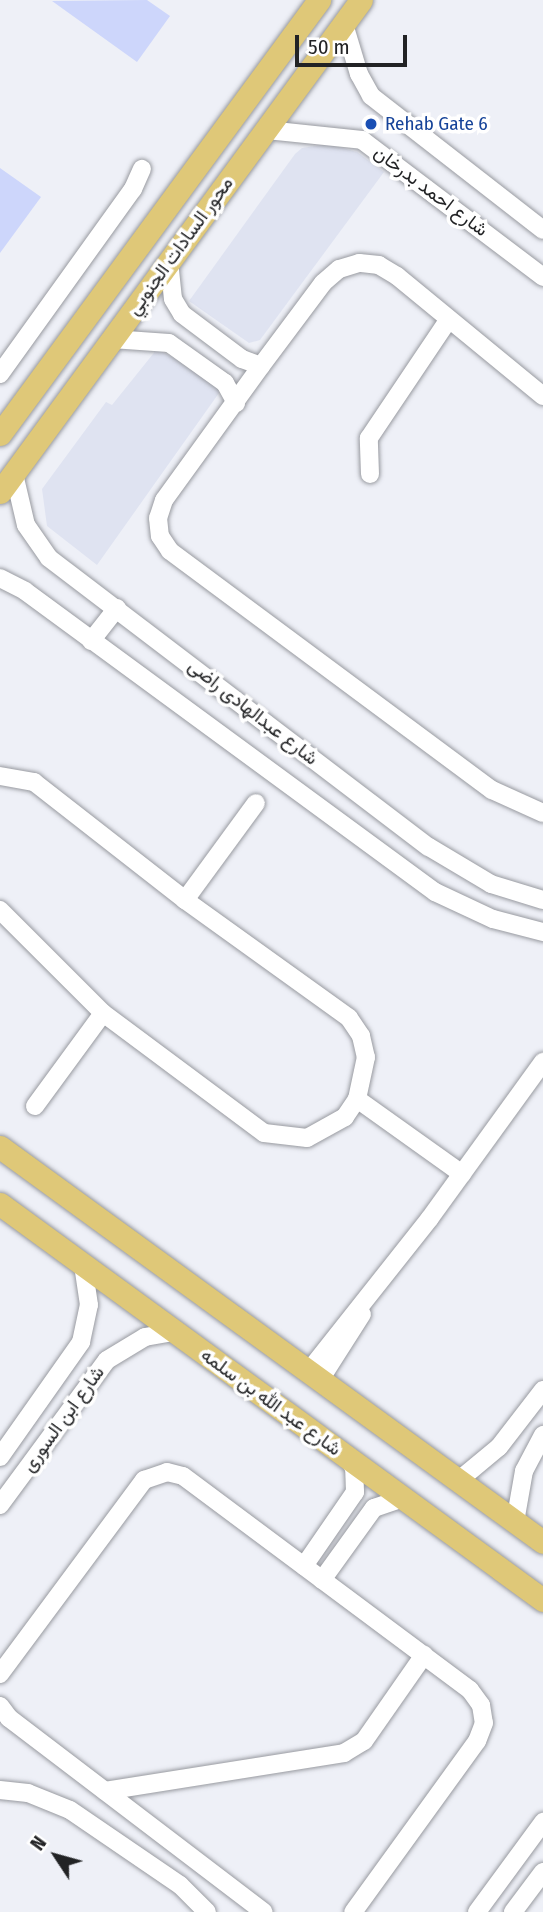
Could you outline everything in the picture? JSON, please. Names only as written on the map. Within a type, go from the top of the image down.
[{"type":"main road","name":"محور السادات الجنوبي","points":[[0,434],[318,0]]},
{"type":"main road","name":"محور السادات الجنوبي","points":[[0,492],[361,0]]},
{"type":"main road","points":[[0,1147],[543,1542]]},
{"type":"main road","name":"شارع عبد الله بن سلمه","points":[[0,1204],[543,1600]]},
{"type":"street","name":"شارع احمد بدرخان","points":[[344,24],[371,96],[543,229]]},
{"type":"street","name":"شارع احمد بدرخان","points":[[266,130],[362,140],[543,277]]},
{"type":"street","points":[[0,374],[133,189],[142,169]]},
{"type":"street","points":[[169,261],[173,299],[182,314],[242,359],[261,366]]},
{"type":"street","points":[[543,396],[388,271],[359,263],[339,269],[323,283],[261,366],[164,500],[158,518],[160,536],[170,551],[492,790],[543,813]]},
{"type":"street","points":[[162,341],[182,314]]},
{"type":"street","points":[[370,474],[369,438],[449,319]]},
{"type":"street","points":[[112,339],[162,341],[225,383],[236,403]]},
{"type":"street","points":[[225,383],[242,359]]},
{"type":"street","name":"شارع عبدالهادى راضى","points":[[14,474],[26,525],[49,558],[429,847],[492,884],[543,900]]},
{"type":"street","name":"شارع عبدالهادى راضى","points":[[3,581],[91,641],[435,892],[493,919],[543,932]]},
{"type":"street","points":[[91,641],[117,608]]},
{"type":"street","points":[[0,776],[34,782],[186,900],[349,1018],[366,1057],[365,1079],[357,1099],[345,1117],[317,1134],[285,1139],[264,1133],[103,1013],[0,910]]},
{"type":"street","points":[[186,900],[256,803]]},
{"type":"street","points":[[35,1106],[103,1013]]},
{"type":"street","points":[[314,1376],[543,1062]]},
{"type":"street","points":[[357,1099],[462,1174]]},
{"type":"street","name":"شارع ابن السورى","points":[[0,1457],[81,1342],[89,1304],[83,1265]]},
{"type":"street","name":"شارع ابن السورى","points":[[0,1505],[107,1360],[131,1343],[174,1332]]},
{"type":"street","points":[[458,1480],[499,1447],[543,1390]]},
{"type":"street","points":[[515,1522],[524,1471],[543,1435]]},
{"type":"street","points":[[304,1566],[355,1492],[354,1468],[348,1458]]},
{"type":"street","points":[[0,1674],[141,1485],[159,1473],[183,1476],[424,1655],[477,1697],[484,1714],[482,1732],[353,1912]]},
{"type":"street","points":[[322,1580],[374,1508],[403,1498]]},
{"type":"street","points":[[105,1791],[344,1753],[364,1741],[424,1655]]},
{"type":"street","points":[[0,1706],[9,1718],[264,1912]]},
{"type":"street","points":[[0,1790],[28,1793],[70,1810],[180,1885],[207,1912]]},
{"type":"street","points":[[477,1912],[543,1822]]},
{"type":"street","points":[[513,1912],[543,1872]]},
{"type":"shaded area","points":[[147,0],[170,16],[137,62],[52,1]]},
{"type":"shaded area","points":[[328,144],[357,152],[384,172],[260,340],[249,343],[189,301],[295,154],[302,148]]},
{"type":"shaded area","points":[[0,168],[41,197],[0,253]]},
{"type":"shaded area","points":[[157,349],[217,382],[219,393],[97,565],[47,526],[42,489],[106,402],[112,405]]},
{"type":"place","name":"Rehab Gate 6","points":[[371,124]]}]
